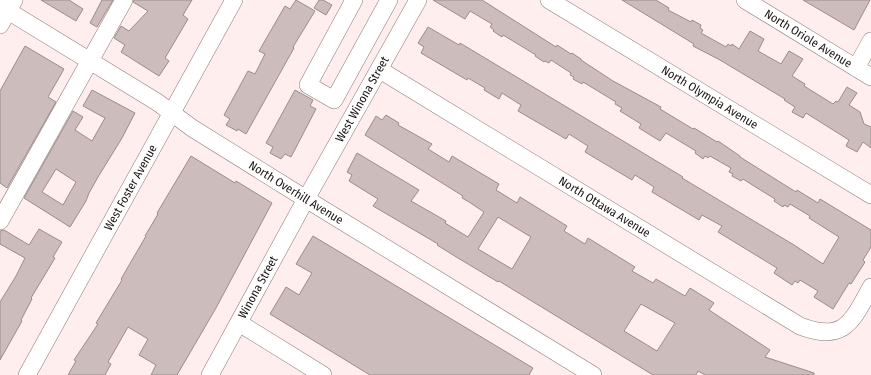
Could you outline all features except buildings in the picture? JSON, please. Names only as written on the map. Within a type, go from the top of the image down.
[{"type":"street","points":[[0,221],[124,0]]},
{"type":"street","name":"West Foster Avenue","points":[[27,375],[234,0]]},
{"type":"street","points":[[354,0],[308,85],[334,100],[389,0]]},
{"type":"street","name":"West Winona Street","points":[[306,199],[380,70],[418,0]]},
{"type":"street","name":"North Olympia Avenue","points":[[550,0],[871,195]]},
{"type":"street","name":"North Oriole Avenue","points":[[745,0],[871,77]]},
{"type":"street","name":"North Overhill Avenue","points":[[5,11],[157,102],[192,128],[594,375]]},
{"type":"street","points":[[856,68],[871,41]]},
{"type":"street","name":"North Ottawa Avenue","points":[[380,70],[800,326],[813,331],[823,332],[834,332],[844,327],[850,322],[871,287]]},
{"type":"street","name":"Winona Street","points":[[210,375],[306,199]]},
{"type":"street","points":[[239,323],[323,375]]}]
